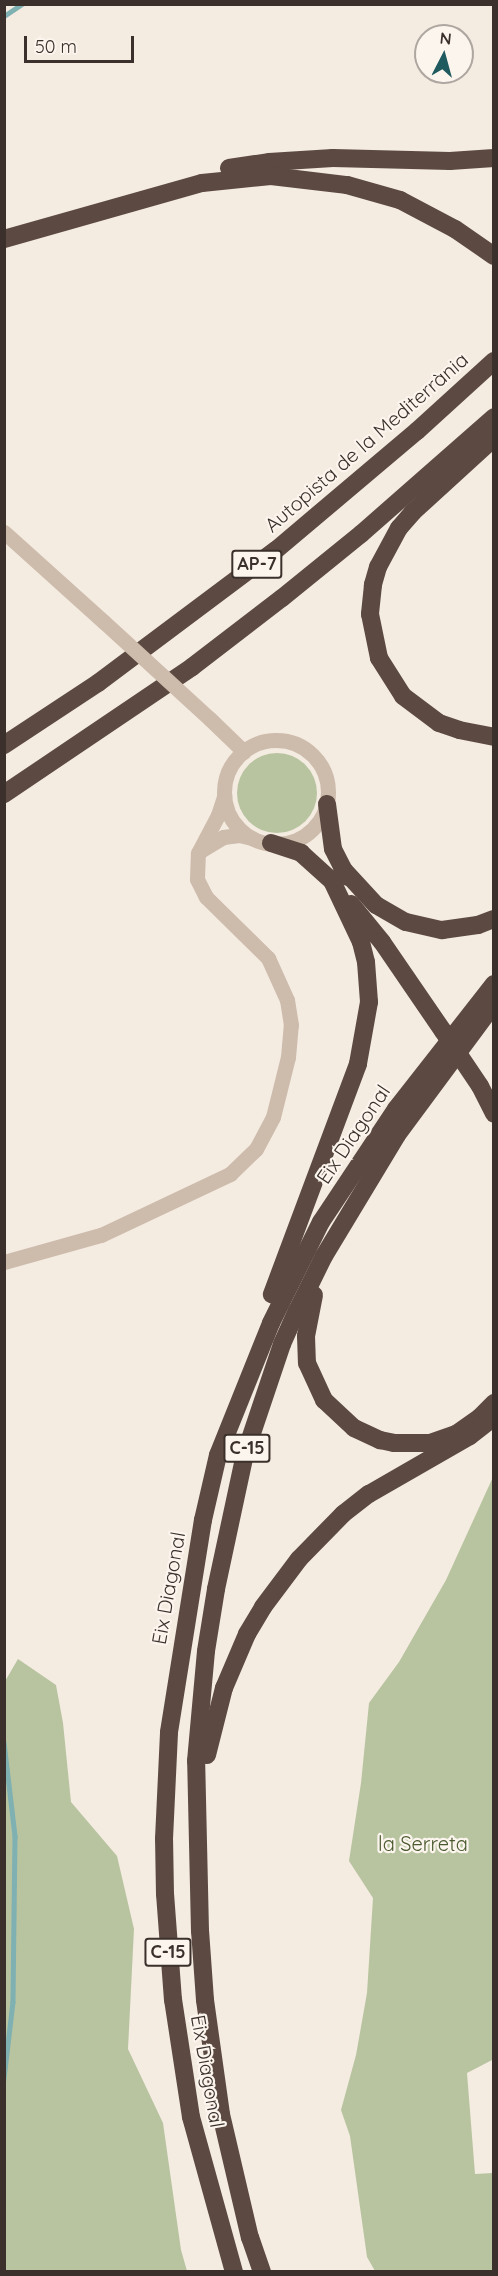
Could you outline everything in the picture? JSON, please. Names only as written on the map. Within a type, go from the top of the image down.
[{"type":"highway","points":[[4,226],[187,174],[269,162],[333,158],[450,161],[494,158]]},
{"type":"highway","points":[[4,239],[202,183],[271,176],[324,180],[400,200],[455,229],[494,256]]},
{"type":"highway","name":"Autopista de la Mediterrània","points":[[4,745],[107,677],[276,550],[409,438],[494,362]]},
{"type":"highway","name":"AP-7","points":[[4,795],[192,667],[282,598],[361,534],[494,417]]},
{"type":"highway","points":[[494,438],[413,512],[399,528],[378,567],[373,585],[370,614],[379,658],[403,696],[439,723],[459,730],[494,737]]},
{"type":"highway","points":[[218,1455],[234,1396],[350,1084],[363,1043],[369,1002],[366,962],[337,874],[327,804]]},
{"type":"highway","points":[[271,843],[301,853],[337,874],[376,905],[406,922],[442,930],[478,925],[494,919]]},
{"type":"highway","points":[[337,874],[480,1086],[494,1114]]},
{"type":"highway","name":"Eix Diagonal","points":[[234,2271],[215,2210],[191,2117],[180,2054],[168,1947],[164,1839],[170,1721],[201,1530],[218,1455],[279,1305],[321,1222],[396,1109],[494,984]]},
{"type":"highway","name":"Eix Diagonal","points":[[262,2271],[236,2182],[212,2061],[200,1931],[196,1761],[206,1651],[229,1521],[245,1454],[282,1344],[324,1256],[397,1136],[494,1004]]},
{"type":"highway","points":[[480,1086],[494,1101]]},
{"type":"highway","points":[[354,1206],[313,1297],[307,1322],[307,1362],[324,1400],[342,1420],[367,1435],[380,1440],[412,1445],[430,1443],[456,1434],[480,1417],[494,1403]]},
{"type":"highway","points":[[198,1868],[204,1778],[211,1735],[235,1661],[263,1607],[298,1559],[343,1514],[396,1477],[470,1436],[494,1417]]},
{"type":"street","points":[[4,532],[244,752]]},
{"type":"street","points":[[4,1262],[101,1235],[230,1174],[256,1149],[273,1118],[288,1057],[291,1015],[287,1000],[268,958],[200,889],[196,867],[198,853],[218,816],[224,796],[225,781],[231,767],[244,752],[263,742],[276,740],[303,747],[322,767],[327,780],[327,804],[314,828],[299,839],[271,843],[239,835],[223,837],[198,853]]},
{"type":"street","points":[[224,796],[233,821],[252,838]]},
{"type":"green space","points":[[277,753],[292,756],[305,765],[314,778],[317,793],[314,808],[305,821],[292,830],[277,833],[262,830],[249,821],[240,808],[237,793],[240,778],[249,765],[262,756]]},
{"type":"green space","name":"la Serreta","points":[[493,1477],[494,2059],[467,2073],[475,2174],[493,2173],[493,2271],[375,2271],[367,2257],[350,2136],[341,2110],[356,2055],[367,1993],[373,1898],[349,1861],[361,1783],[369,1703],[399,1662],[446,1580]]},
{"type":"green space","points":[[18,1659],[56,1685],[63,1723],[71,1802],[117,1856],[134,1929],[128,2049],[163,2123],[181,2250],[187,2271],[5,2271],[4,1683]]},
{"type":"waterway","points":[[4,16],[22,4]]},
{"type":"waterway","points":[[4,1742],[15,1836],[13,2002],[4,2079]]}]
